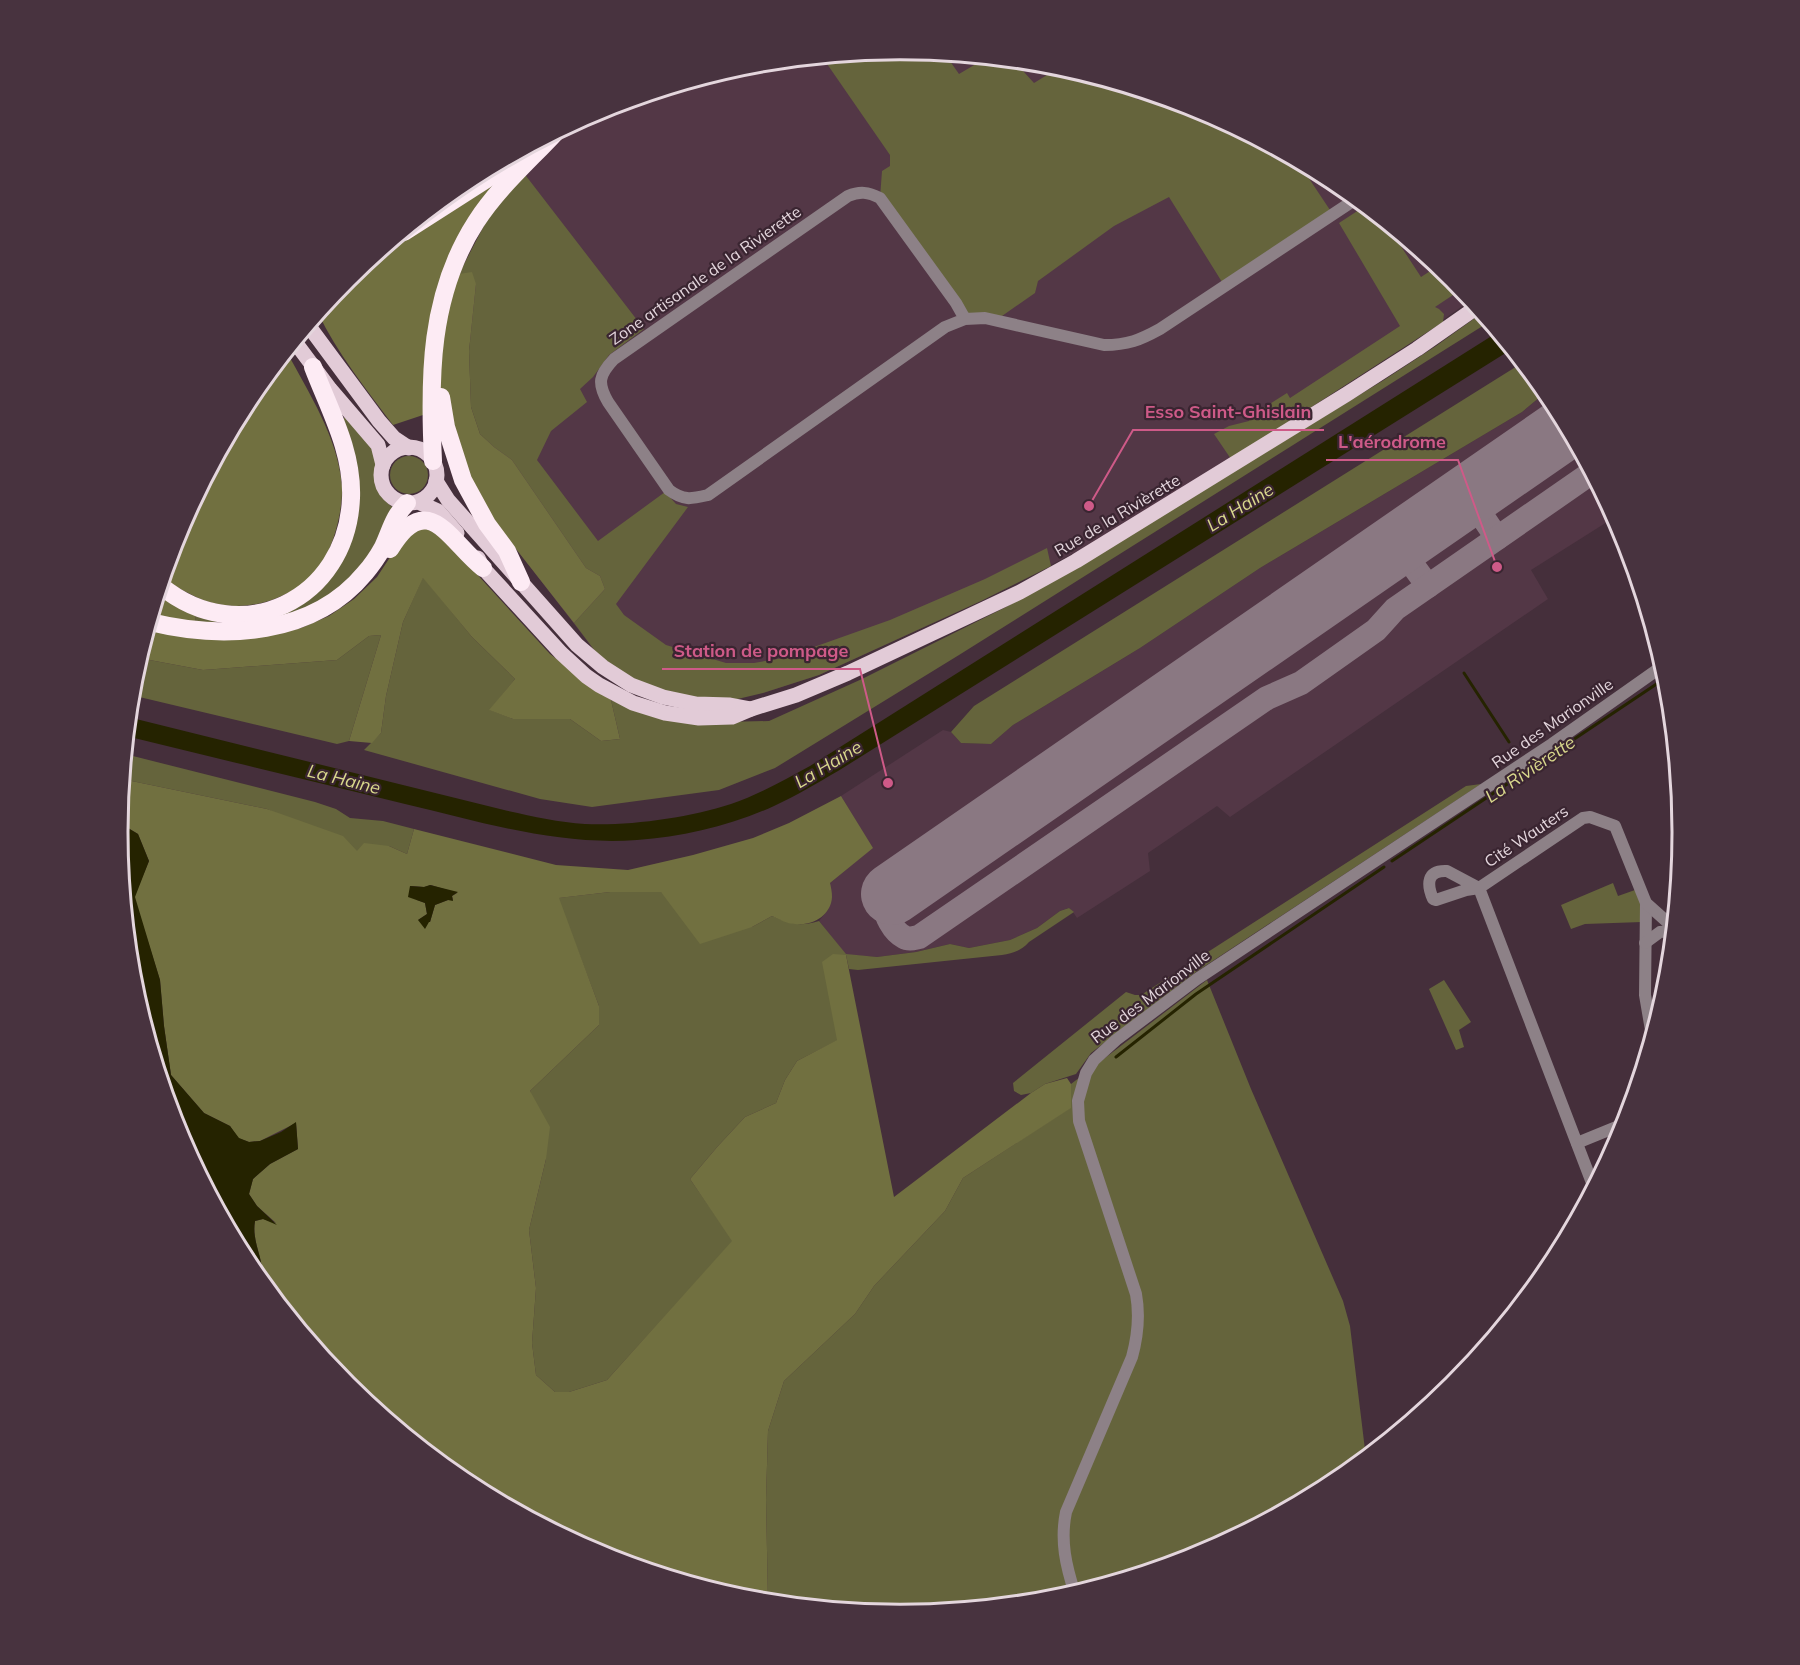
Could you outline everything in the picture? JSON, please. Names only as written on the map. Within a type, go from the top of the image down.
[{"type":"highway","points":[[433,461],[431,368],[438,320],[448,282],[477,220],[508,182],[539,150]]},
{"type":"highway","points":[[438,320],[441,395],[451,447],[467,489],[487,524],[507,551],[521,582]]},
{"type":"highway","points":[[166,590],[174,597],[200,609],[231,615],[251,615],[290,602],[314,585],[328,568],[345,535],[351,486],[348,461],[340,434],[313,367]]},
{"type":"highway","points":[[365,573],[382,549],[395,517],[412,502]]},
{"type":"highway","points":[[157,623],[229,631],[279,626],[312,615],[341,597],[388,552],[405,528],[423,520],[441,527],[483,568]]},
{"type":"main road","name":"Rue de la Rivièrette","points":[[412,502],[438,511],[477,557],[483,568],[561,654],[586,676],[618,696],[665,713],[699,718],[732,717],[796,695],[848,673],[1010,597],[1076,561],[1367,381],[1470,312]]},
{"type":"main road","points":[[299,347],[378,445],[385,489],[394,499],[412,502],[429,495],[436,481],[437,470],[433,461],[425,452],[409,447],[394,438],[312,331]]},
{"type":"main road","points":[[383,465],[393,453],[409,447]]},
{"type":"main road","points":[[436,481],[448,500],[592,659],[631,685],[647,692],[679,701],[751,709]]},
{"type":"street","name":"Zone artisanale de la Rivierette","points":[[965,319],[956,303],[880,198],[870,193],[857,192],[848,196],[614,359],[604,373],[600,384],[608,402],[669,490],[678,496],[691,499],[708,495],[945,327],[965,319],[985,318],[1104,345],[1122,345],[1140,340],[1348,204]]},
{"type":"street","name":"Rue des Marionville","points":[[1072,1585],[1063,1546],[1066,1512],[1132,1357],[1139,1318],[1136,1294],[1079,1121],[1080,1090],[1090,1065],[1116,1040],[1197,979],[1552,744],[1655,671]]},
{"type":"street","name":"Cité Wauters","points":[[1592,1176],[1479,888],[1583,818],[1590,817],[1613,824],[1617,829],[1646,903],[1667,924]]},
{"type":"street","points":[[1646,903],[1645,995],[1649,1019]]},
{"type":"street","points":[[1645,943],[1660,932],[1666,931]]},
{"type":"street","points":[[1577,1143],[1614,1129]]},
{"type":"shaded area","points":[[900,60],[951,62],[1051,75],[1100,86],[1196,119],[1242,140],[1286,163],[1329,190],[1370,220],[1409,252],[1464,305],[1412,342],[1231,459],[1082,549],[981,601],[819,675],[763,693],[615,670],[598,655],[501,529],[459,274],[490,214],[558,140],[652,101],[700,86],[799,67]]},
{"type":"shaded area","points":[[900,60],[951,62],[959,74],[975,64],[1023,70],[1034,83],[1048,74],[1100,86],[1196,119],[1286,163],[1308,177],[1330,210],[1222,282],[1169,197],[1114,226],[1038,281],[1035,293],[1002,316],[963,315],[880,198],[882,171],[890,166],[890,155],[827,64]]},
{"type":"shaded area","points":[[523,172],[644,329],[609,355],[593,377],[580,389],[587,402],[551,431],[537,460],[598,541],[665,492],[676,504],[688,507],[616,604],[624,615],[666,645],[726,663],[754,663],[783,658],[890,620],[985,579],[1047,548],[1051,566],[981,601],[819,675],[763,693],[725,702],[671,696],[643,686],[598,655],[574,623],[605,589],[600,576],[586,568],[512,460],[480,434],[471,407],[469,351],[476,284],[459,274],[490,214]]},
{"type":"shaded area","points":[[495,184],[459,274],[472,272],[476,284],[469,351],[471,407],[480,434],[512,460],[586,568],[600,576],[605,589],[574,623],[484,508],[435,411],[393,425],[343,357],[322,320],[354,286],[403,242]]},
{"type":"shaded area","points":[[1358,211],[1400,244],[1421,277],[1430,271],[1446,286],[1454,294],[1435,307],[1444,314],[1443,322],[1231,459],[1214,434],[1229,426],[1249,421],[1251,416],[1287,393],[1290,398],[1400,326],[1339,223]]},
{"type":"shaded area","points":[[1476,317],[1483,326],[775,768],[719,790],[592,807],[540,799],[364,750],[381,733],[386,696],[403,622],[423,577],[472,637],[515,679],[490,710],[513,719],[570,719],[601,741],[620,739],[611,700],[684,723],[769,721],[862,679],[1006,607],[1084,563],[1436,346]]},
{"type":"shaded area","points":[[290,358],[329,433],[342,486],[335,535],[323,561],[298,587],[282,596],[246,605],[228,606],[211,602],[194,596],[170,582],[186,537],[231,446]]},
{"type":"shaded area","points":[[1516,367],[1539,398],[1522,412],[1260,568],[1140,648],[1013,725],[991,744],[961,743],[951,732],[974,706]]},
{"type":"shaded area","points":[[1539,398],[1569,446],[1607,522],[1531,570],[1548,599],[1230,817],[1217,806],[1148,853],[1150,871],[1077,918],[1069,908],[1060,911],[1037,928],[1010,940],[969,948],[950,944],[916,952],[877,957],[846,955],[819,921],[828,910],[830,883],[872,848],[841,796],[943,730],[951,732],[961,743],[991,744],[1013,725],[1140,648],[1260,568],[1522,412]]},
{"type":"shaded area","points":[[347,415],[372,444],[376,462],[376,484],[384,499],[394,508],[361,567],[319,605],[264,622],[195,622],[196,612],[262,617],[348,537],[341,421]]},
{"type":"shaded area","points":[[409,456],[422,462],[428,475],[422,488],[409,494],[396,488],[390,475],[396,462]]},
{"type":"shaded area","points":[[423,527],[441,535],[550,654],[611,700],[620,739],[601,741],[570,719],[513,719],[489,710],[515,679],[472,637],[423,578],[403,622],[386,696],[381,733],[372,743],[349,741],[381,635],[369,636],[337,660],[203,670],[147,660],[155,630],[266,636],[301,628],[329,616],[354,599],[377,577],[404,536]]},
{"type":"shaded area","points":[[166,593],[196,612],[195,622],[159,617]]},
{"type":"shaded area","points":[[381,635],[349,741],[337,744],[140,697],[147,660],[203,670],[337,660],[369,636]]},
{"type":"shaded area","points":[[132,756],[315,802],[336,809],[350,818],[383,821],[414,829],[407,854],[389,846],[357,852],[267,809],[129,780]]},
{"type":"shaded area","points":[[129,780],[267,809],[343,836],[357,851],[364,843],[389,846],[407,854],[414,829],[556,865],[628,870],[753,838],[789,823],[841,796],[873,848],[830,883],[831,904],[824,914],[814,921],[792,924],[772,916],[752,927],[700,944],[661,892],[610,892],[559,898],[599,1006],[599,1025],[530,1091],[550,1127],[546,1159],[529,1230],[536,1288],[532,1343],[536,1375],[555,1392],[569,1392],[607,1380],[732,1241],[690,1179],[745,1117],[776,1103],[785,1080],[797,1061],[837,1040],[822,962],[833,954],[846,955],[894,1197],[1045,1084],[1067,1078],[1071,1084],[1071,1108],[963,1178],[945,1211],[874,1286],[855,1314],[784,1381],[768,1431],[766,1499],[768,1593],[700,1579],[652,1564],[604,1546],[514,1502],[471,1475],[391,1413],[319,1342],[262,1268],[255,1237],[255,1221],[263,1219],[276,1223],[257,1206],[249,1194],[253,1179],[270,1164],[298,1149],[296,1123],[260,1141],[249,1142],[238,1138],[230,1126],[204,1113],[171,1075],[160,980],[134,897],[149,861],[138,834],[128,828]],"holes":[[[431,885],[457,893],[452,896],[453,900],[435,905],[430,922],[418,920],[427,914],[425,903],[417,900],[411,886]]]},
{"type":"shaded area","points":[[1481,784],[1196,972],[1091,1053],[1076,1074],[1045,1084],[1031,1093],[1021,1095],[1014,1091],[1013,1083],[1126,992],[1141,995],[1466,786]]},
{"type":"shaded area","points":[[1613,883],[1618,896],[1635,890],[1643,906],[1642,922],[1585,924],[1571,929],[1561,905]]},
{"type":"shaded area","points":[[610,892],[661,892],[752,927],[772,916],[795,924],[819,921],[846,954],[877,957],[916,952],[950,944],[969,948],[1010,940],[1037,928],[1060,911],[1069,908],[1074,912],[1020,950],[1002,955],[858,970],[849,969],[846,955],[838,1040],[797,1061],[785,1080],[776,1103],[745,1117],[690,1179],[733,1241],[607,1380],[569,1392],[555,1392],[536,1375],[532,1343],[536,1288],[529,1230],[546,1159],[530,1091],[599,1025],[599,1006],[558,898]]},
{"type":"shaded area","points":[[1207,980],[1251,1089],[1343,1301],[1350,1326],[1365,1449],[1286,1502],[1242,1525],[1196,1546],[1100,1579],[1051,1590],[951,1603],[900,1605],[849,1603],[768,1593],[766,1499],[768,1431],[784,1381],[855,1314],[874,1286],[945,1211],[963,1178],[1070,1108],[1071,1084]]},
{"type":"shaded area","points":[[1444,980],[1471,1022],[1459,1030],[1464,1047],[1456,1050],[1429,989]]},
{"type":"water","name":"La Haine","points":[[1492,336],[1506,353],[838,771],[774,806],[707,829],[637,840],[607,841],[549,836],[491,825],[133,738],[136,719],[504,810],[585,824],[640,822],[714,809],[751,796],[810,766]]},
{"type":"water","points":[[128,828],[138,834],[149,861],[135,897],[160,980],[171,1075],[204,1113],[230,1126],[239,1138],[249,1142],[260,1141],[281,1132],[296,1122],[298,1149],[270,1164],[253,1179],[249,1194],[257,1206],[277,1225],[263,1219],[255,1221],[255,1237],[262,1267],[231,1219],[207,1174],[168,1081],[142,983],[134,933],[129,883]]},
{"type":"water","points":[[430,885],[458,892],[452,896],[453,901],[448,900],[435,905],[430,922],[425,929],[418,920],[427,914],[425,903],[408,897],[410,886]]},
{"type":"waterway","points":[[1464,673],[1509,742]]},
{"type":"waterway","name":"La Rivièrette","points":[[1392,861],[1658,683]]},
{"type":"waterway","name":"La Rivièrette","points":[[1116,1057],[1196,994],[1384,867]]},
{"type":"taxiway","points":[[892,894],[886,903],[886,912],[890,922],[904,937],[910,939],[919,937],[1267,698],[1301,683],[1376,630],[1395,609],[1585,477]]},
{"type":"taxiway","points":[[1468,495],[1497,538]]},
{"type":"taxiway","points":[[1398,545],[1428,586]]},
{"type":"runway","points":[[892,894],[1560,432]]},
{"type":"place","name":"Esso Saint-Ghislain","points":[[1089,506]]},
{"type":"place","name":"L'aérodrome","points":[[1497,567]]},
{"type":"place","name":"Station de pompage","points":[[888,783]]}]
